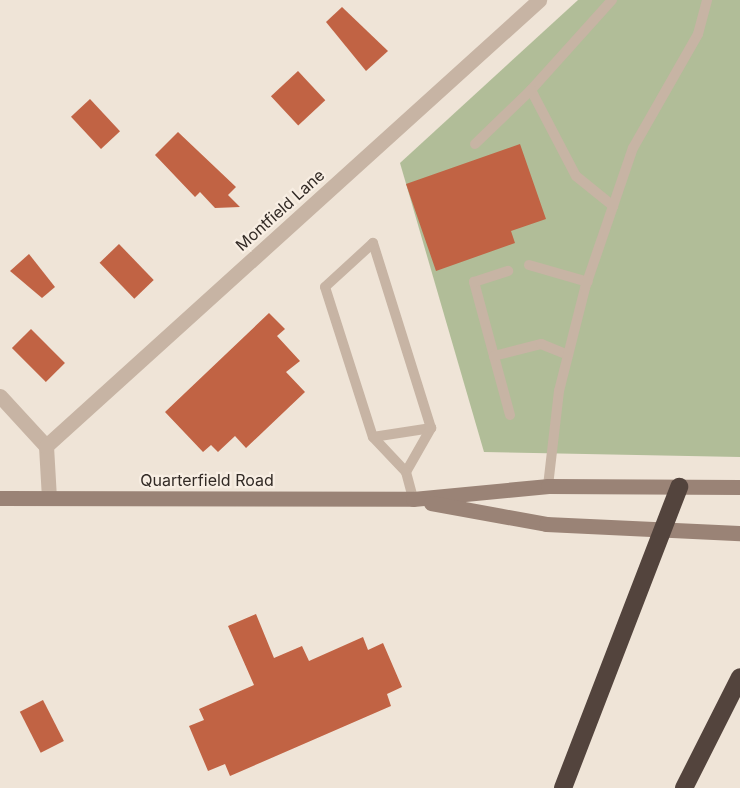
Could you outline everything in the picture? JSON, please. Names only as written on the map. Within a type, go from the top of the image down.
[{"type":"highway","points":[[563,788],[680,487]]},
{"type":"highway","points":[[684,788],[740,677]]},
{"type":"main road","name":"Quarterfield Road","points":[[0,498],[413,499],[548,486],[740,487]]},
{"type":"main road","name":"Quarterfield Road","points":[[413,499],[546,524],[662,532],[740,533]]},
{"type":"street","name":"Montfield Lane","points":[[46,446],[539,0]]},
{"type":"street","points":[[0,396],[46,446],[49,498]]},
{"type":"lane","points":[[475,144],[531,90],[612,0]]},
{"type":"lane","points":[[548,486],[568,355],[588,282],[633,148],[698,34],[707,0]]},
{"type":"lane","points":[[531,90],[576,176],[613,206]]},
{"type":"lane","points":[[406,472],[431,428],[373,243],[325,287],[373,437],[406,472],[413,499]]},
{"type":"lane","points":[[529,265],[588,282]]},
{"type":"lane","points":[[508,271],[474,282],[510,415]]},
{"type":"lane","points":[[494,356],[541,344],[568,355]]},
{"type":"lane","points":[[373,437],[431,428]]},
{"type":"green space","points":[[578,0],[740,0],[740,457],[484,452],[400,163]]},
{"type":"building","points":[[342,7],[388,51],[366,71],[326,22]]},
{"type":"building","points":[[298,71],[325,100],[298,125],[271,96]]},
{"type":"building","points":[[90,99],[120,131],[101,149],[71,117]]},
{"type":"building","points":[[178,132],[236,187],[228,195],[240,207],[215,208],[200,192],[195,197],[155,155]]},
{"type":"building","points":[[520,144],[546,219],[511,231],[515,243],[436,271],[406,184]]},
{"type":"building","points":[[119,244],[154,280],[134,299],[100,263]]},
{"type":"building","points":[[29,254],[55,287],[42,298],[10,271]]},
{"type":"building","points":[[269,313],[285,329],[277,336],[300,361],[286,372],[305,392],[246,448],[235,436],[218,452],[211,445],[203,452],[165,412]]},
{"type":"building","points":[[31,329],[65,363],[46,382],[12,348]]},
{"type":"building","points":[[256,614],[274,658],[302,646],[309,661],[363,637],[368,650],[383,643],[402,687],[387,694],[391,706],[230,776],[225,764],[208,771],[189,726],[204,720],[199,709],[254,685],[228,626]]},
{"type":"building","points":[[43,700],[64,741],[41,753],[20,712]]}]
